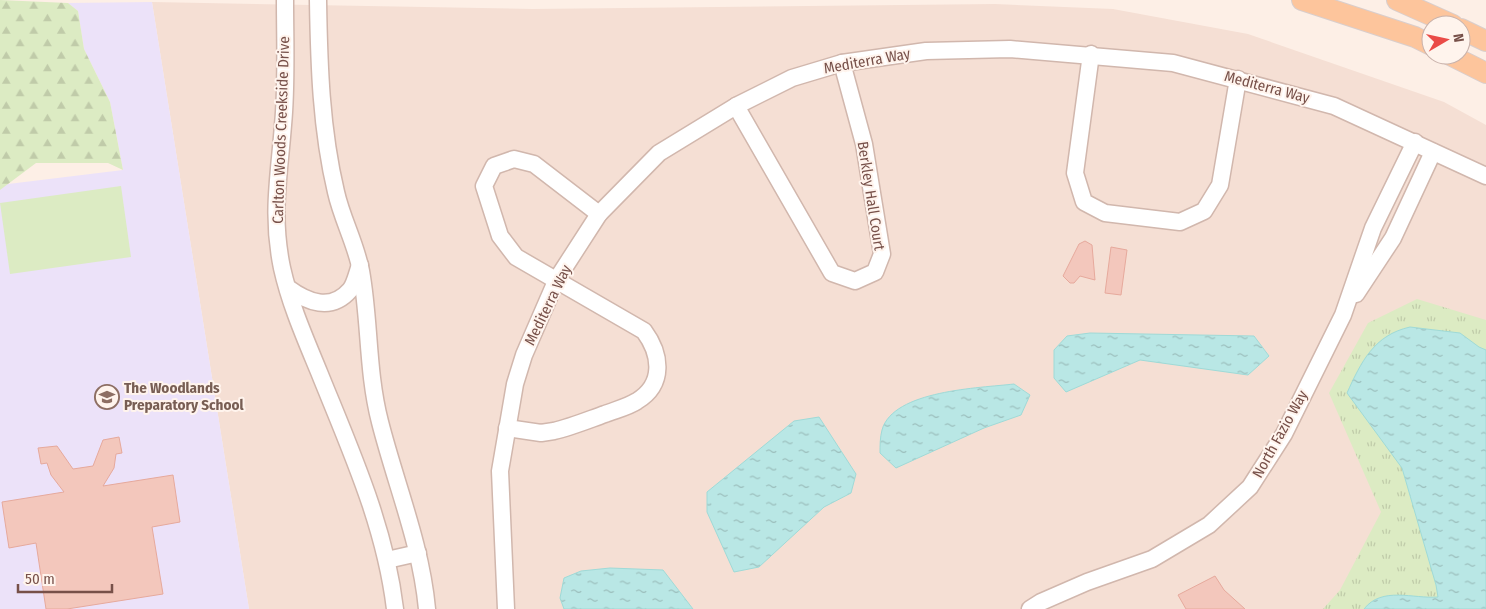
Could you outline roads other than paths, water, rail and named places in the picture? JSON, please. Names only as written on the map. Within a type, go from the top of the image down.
[{"type":"main road","points":[[1302,0],[1421,40]]},
{"type":"main road","points":[[1397,0],[1431,15]]},
{"type":"main road","points":[[1471,34],[1486,41]]},
{"type":"main road","points":[[1470,65],[1486,73]]},
{"type":"street","name":"Carlton Woods Creekside Drive","points":[[285,0],[285,99],[277,179],[276,213],[279,248],[288,288],[303,334],[376,516],[387,560],[395,609]]},
{"type":"street","points":[[318,0],[320,83],[324,132],[336,195],[360,265],[366,297],[370,368],[380,421],[418,553],[426,609]]},
{"type":"street","name":"Mediterra Way","points":[[506,609],[500,471],[515,384],[524,355],[557,279],[599,214],[659,153],[736,106],[792,78],[842,63],[926,50],[1010,50],[1091,54],[1173,63],[1334,106],[1486,176]]},
{"type":"street","points":[[1091,54],[1075,173],[1084,202],[1105,213],[1180,222],[1204,211],[1220,185],[1238,79]]},
{"type":"street","name":"Berkley Hall Court","points":[[736,106],[832,273],[855,281],[875,272],[882,254],[864,144],[842,63]]},
{"type":"street","name":"North Fazio Way","points":[[1343,315],[1373,228],[1415,142]]},
{"type":"street","name":"North Fazio Way","points":[[1030,609],[1087,582],[1152,560],[1209,525],[1250,487],[1284,434],[1343,315],[1393,238],[1433,152]]},
{"type":"street","points":[[507,428],[541,433],[573,426],[637,401],[650,389],[657,374],[658,359],[653,343],[644,331],[516,257],[500,236],[484,186],[494,166],[514,159],[534,164],[599,214]]},
{"type":"street","points":[[288,288],[304,300],[318,304],[330,302],[341,298],[351,289],[360,265]]},
{"type":"street","points":[[387,560],[418,553]]},
{"type":"water","points":[[1410,327],[1460,333],[1486,350],[1486,609],[1364,609],[1371,602],[1389,596],[1438,597],[1402,468],[1347,393],[1370,351],[1387,336]]},
{"type":"water","points":[[1090,333],[1254,336],[1269,356],[1248,375],[1140,360],[1066,392],[1054,378],[1054,350],[1067,336]]},
{"type":"water","points":[[1014,384],[1030,395],[1021,415],[984,428],[896,468],[880,453],[882,430],[889,417],[902,406],[939,393]]},
{"type":"water","points":[[819,417],[856,474],[851,493],[824,507],[759,567],[734,572],[707,512],[707,492],[794,421]]},
{"type":"water","points":[[610,568],[663,570],[693,609],[564,609],[560,598],[564,578],[581,571]]},
{"type":"place","name":"The Woodlands Preparatory School","points":[[107,397]]}]
